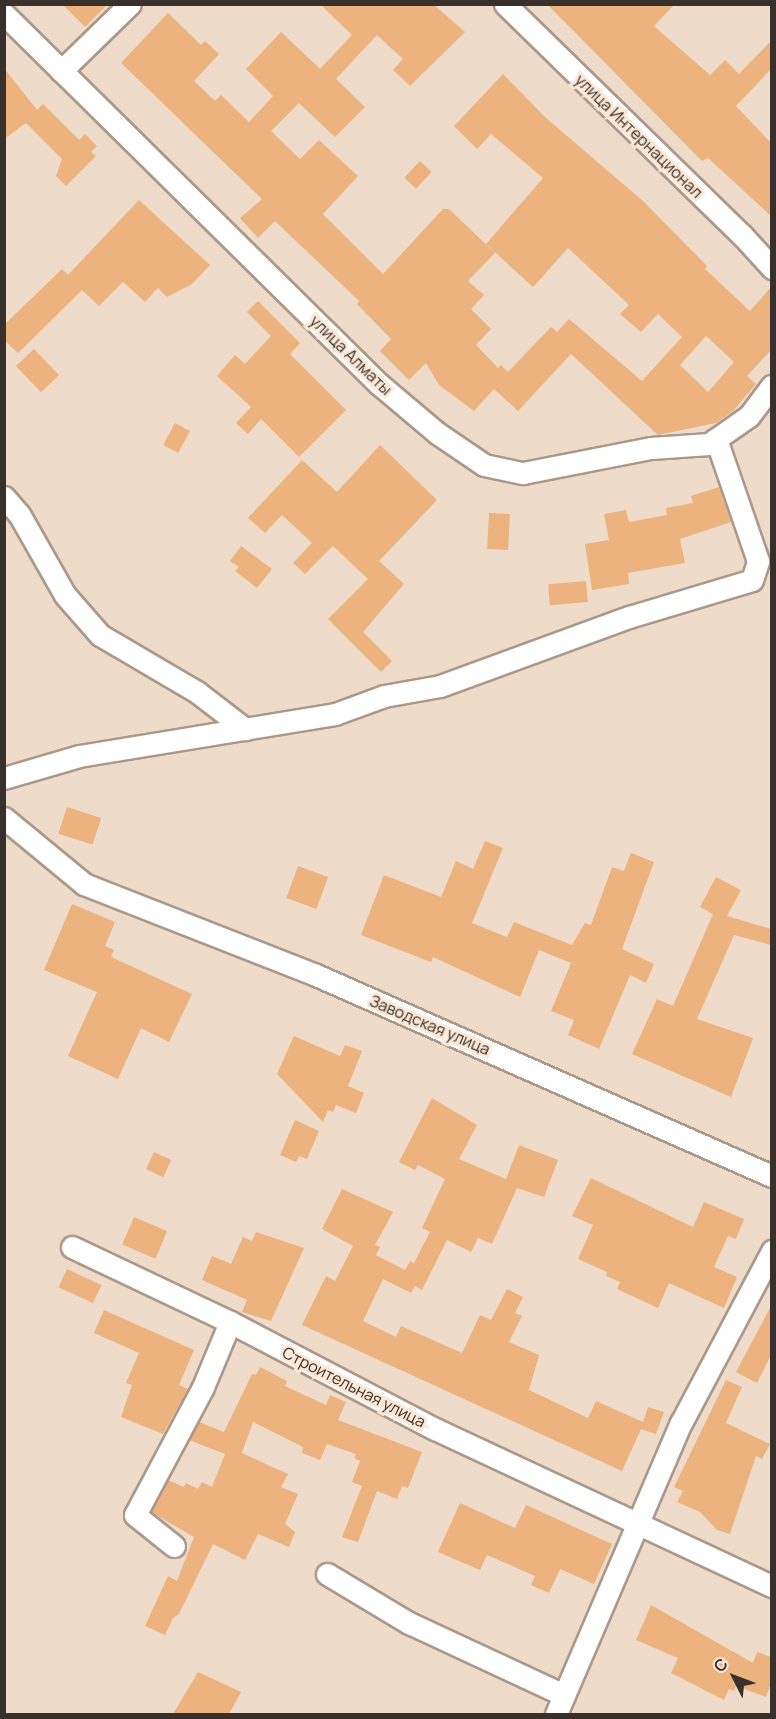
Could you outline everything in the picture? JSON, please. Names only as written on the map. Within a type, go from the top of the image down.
[{"type":"street","points":[[62,71],[130,4]]},
{"type":"street","name":"улица Интернационал","points":[[505,4],[742,235],[771,268]]},
{"type":"street","name":"улица Алматы","points":[[4,14],[379,384],[437,433],[484,465],[524,473],[651,448],[709,444],[749,416],[771,386]]},
{"type":"street","points":[[4,778],[79,756],[335,714],[384,696],[440,686],[629,617],[752,580],[759,561],[716,439]]},
{"type":"street","points":[[4,497],[19,514],[64,595],[100,635],[197,692],[245,729]]},
{"type":"street","name":"Заводская улица","points":[[4,818],[84,884],[327,980],[771,1176]]},
{"type":"street","name":"Строительная улица","points":[[72,1246],[230,1322],[435,1429],[637,1526],[771,1587]]},
{"type":"street","points":[[556,1714],[681,1423],[771,1251]]},
{"type":"street","points":[[174,1546],[135,1515],[203,1387],[230,1322]]},
{"type":"street","points":[[327,1574],[409,1623],[564,1695]]},
{"type":"building","points":[[62,4],[108,4],[85,27]]},
{"type":"building","points":[[320,4],[433,4],[465,32],[410,86],[393,70],[403,59],[377,35],[336,79],[365,107],[335,137],[299,103],[271,131],[300,159],[319,140],[358,176],[323,214],[383,274],[443,209],[449,209],[495,253],[468,281],[484,295],[471,309],[491,329],[476,345],[498,368],[501,365],[508,372],[551,327],[557,332],[569,319],[642,381],[682,337],[658,314],[641,332],[620,314],[629,305],[568,248],[533,287],[486,244],[543,178],[491,134],[477,149],[454,126],[503,74],[545,117],[643,201],[707,266],[705,269],[750,311],[771,287],[771,350],[747,376],[756,384],[733,411],[716,423],[658,435],[571,354],[518,411],[494,389],[474,411],[439,385],[426,363],[409,380],[380,351],[391,339],[357,304],[359,301],[275,221],[258,238],[240,218],[262,199],[121,63],[168,13],[201,45],[205,41],[219,54],[194,81],[215,101],[221,95],[249,122],[273,96],[246,69],[281,32],[320,69],[352,35]],"holes":[[[706,336],[734,362],[708,392],[680,365]]]},
{"type":"building","points":[[547,4],[675,4],[654,26],[710,75],[725,60],[739,74],[771,41],[771,69],[736,106],[771,143],[771,216],[708,158],[702,161]]},
{"type":"building","points":[[4,68],[37,110],[43,104],[79,140],[85,134],[97,146],[91,152],[96,156],[66,186],[56,176],[62,159],[26,123],[4,139]]},
{"type":"building","points":[[420,161],[432,172],[416,189],[404,178]]},
{"type":"building","points":[[139,200],[210,265],[192,284],[167,297],[158,288],[145,302],[123,282],[99,306],[82,290],[18,353],[4,340],[4,325],[62,269],[68,275]]},
{"type":"building","points":[[258,301],[300,343],[290,354],[346,410],[299,457],[261,419],[248,434],[236,423],[251,407],[217,376],[235,355],[245,364],[271,336],[247,312]]},
{"type":"building","points":[[34,349],[59,375],[41,392],[16,366]]},
{"type":"building","points":[[175,423],[190,431],[178,453],[163,445]]},
{"type":"building","points":[[380,445],[437,500],[379,561],[404,584],[363,632],[392,661],[381,672],[328,619],[368,579],[333,546],[305,574],[293,563],[312,543],[282,515],[265,533],[248,518],[302,460],[337,492]]},
{"type":"building","points":[[719,487],[731,522],[680,539],[685,563],[628,573],[629,584],[592,590],[585,544],[609,540],[604,514],[626,510],[629,522],[667,515],[666,508],[693,503],[691,496]]},
{"type":"building","points":[[489,513],[510,514],[508,550],[487,549]]},
{"type":"building","points":[[241,546],[272,569],[257,588],[235,571],[239,567],[230,561]]},
{"type":"building","points":[[586,581],[588,602],[550,605],[548,584]]},
{"type":"building","points":[[67,807],[101,818],[93,845],[58,834]]},
{"type":"building","points":[[485,841],[503,848],[472,923],[507,937],[514,922],[572,945],[585,923],[591,925],[612,867],[624,871],[631,853],[654,862],[622,949],[654,964],[646,983],[630,975],[599,1049],[568,1035],[574,1020],[551,1011],[571,963],[539,950],[520,997],[433,957],[431,962],[361,935],[384,875],[441,897],[456,861],[473,869]]},
{"type":"building","points":[[298,866],[328,877],[316,909],[286,898]]},
{"type":"building","points":[[716,877],[741,890],[727,916],[771,929],[771,945],[734,935],[697,1019],[753,1038],[731,1097],[632,1054],[657,999],[673,1006],[713,914],[700,907]]},
{"type":"building","points":[[72,904],[115,922],[105,946],[114,950],[111,957],[192,994],[169,1042],[141,1028],[118,1079],[68,1056],[97,992],[44,970]]},
{"type":"building","points":[[294,1036],[340,1056],[345,1045],[362,1051],[348,1086],[364,1093],[356,1113],[336,1105],[333,1112],[328,1110],[323,1122],[277,1074]]},
{"type":"building","points":[[432,1098],[477,1125],[459,1159],[506,1179],[519,1145],[558,1160],[544,1197],[517,1188],[492,1244],[478,1238],[471,1252],[447,1240],[422,1290],[415,1286],[411,1293],[383,1279],[363,1321],[396,1337],[401,1326],[462,1353],[480,1315],[491,1320],[507,1289],[523,1297],[515,1313],[522,1316],[509,1342],[539,1355],[529,1390],[588,1418],[596,1401],[643,1422],[648,1407],[664,1412],[656,1434],[641,1429],[622,1471],[302,1325],[326,1276],[335,1281],[353,1246],[322,1229],[342,1189],[393,1212],[375,1245],[380,1247],[376,1255],[405,1270],[410,1261],[414,1263],[430,1232],[422,1228],[445,1179],[418,1165],[415,1170],[399,1162]]},
{"type":"building","points":[[295,1120],[319,1131],[307,1159],[299,1156],[296,1162],[280,1155]]},
{"type":"building","points":[[154,1152],[171,1160],[163,1177],[146,1169]]},
{"type":"building","points":[[591,1178],[693,1227],[704,1202],[744,1219],[736,1239],[728,1236],[714,1267],[737,1277],[724,1308],[669,1283],[658,1308],[617,1289],[620,1282],[606,1276],[607,1272],[578,1259],[593,1225],[572,1216]]},
{"type":"building","points":[[134,1217],[167,1231],[155,1259],[122,1245]]},
{"type":"building","points":[[256,1232],[304,1248],[271,1321],[242,1312],[247,1300],[202,1280],[212,1256],[231,1264],[243,1237],[252,1241]]},
{"type":"building","points":[[67,1269],[101,1285],[93,1303],[59,1287]]},
{"type":"building","points":[[771,1306],[771,1355],[757,1383],[736,1372]]},
{"type":"building","points":[[104,1310],[194,1350],[179,1385],[188,1389],[163,1434],[121,1417],[132,1385],[126,1383],[139,1353],[94,1333]]},
{"type":"building","points":[[260,1367],[287,1381],[285,1386],[326,1405],[330,1395],[346,1402],[338,1420],[422,1452],[408,1488],[402,1486],[397,1499],[377,1491],[358,1542],[342,1537],[362,1486],[352,1482],[360,1461],[354,1458],[356,1454],[327,1444],[320,1460],[302,1453],[303,1447],[253,1422],[242,1453],[288,1474],[281,1487],[298,1494],[285,1524],[295,1532],[289,1547],[258,1534],[245,1560],[213,1544],[179,1614],[173,1618],[165,1635],[145,1626],[168,1576],[177,1581],[194,1537],[151,1512],[168,1480],[184,1487],[186,1483],[198,1489],[202,1482],[212,1487],[225,1454],[189,1440],[199,1422],[224,1432],[252,1374],[256,1375]]},
{"type":"building","points":[[726,1380],[742,1387],[726,1423],[770,1444],[762,1459],[756,1456],[730,1534],[717,1530],[700,1512],[677,1502],[683,1491],[674,1487]]},
{"type":"building","points":[[460,1503],[515,1528],[526,1505],[612,1544],[594,1584],[560,1569],[549,1593],[531,1585],[535,1576],[487,1555],[480,1570],[438,1552]]},
{"type":"building","points":[[651,1605],[753,1663],[757,1652],[771,1657],[771,1683],[766,1697],[736,1686],[734,1691],[729,1689],[724,1700],[671,1673],[678,1658],[636,1640]]},
{"type":"building","points":[[198,1672],[241,1692],[229,1714],[173,1714]]}]
